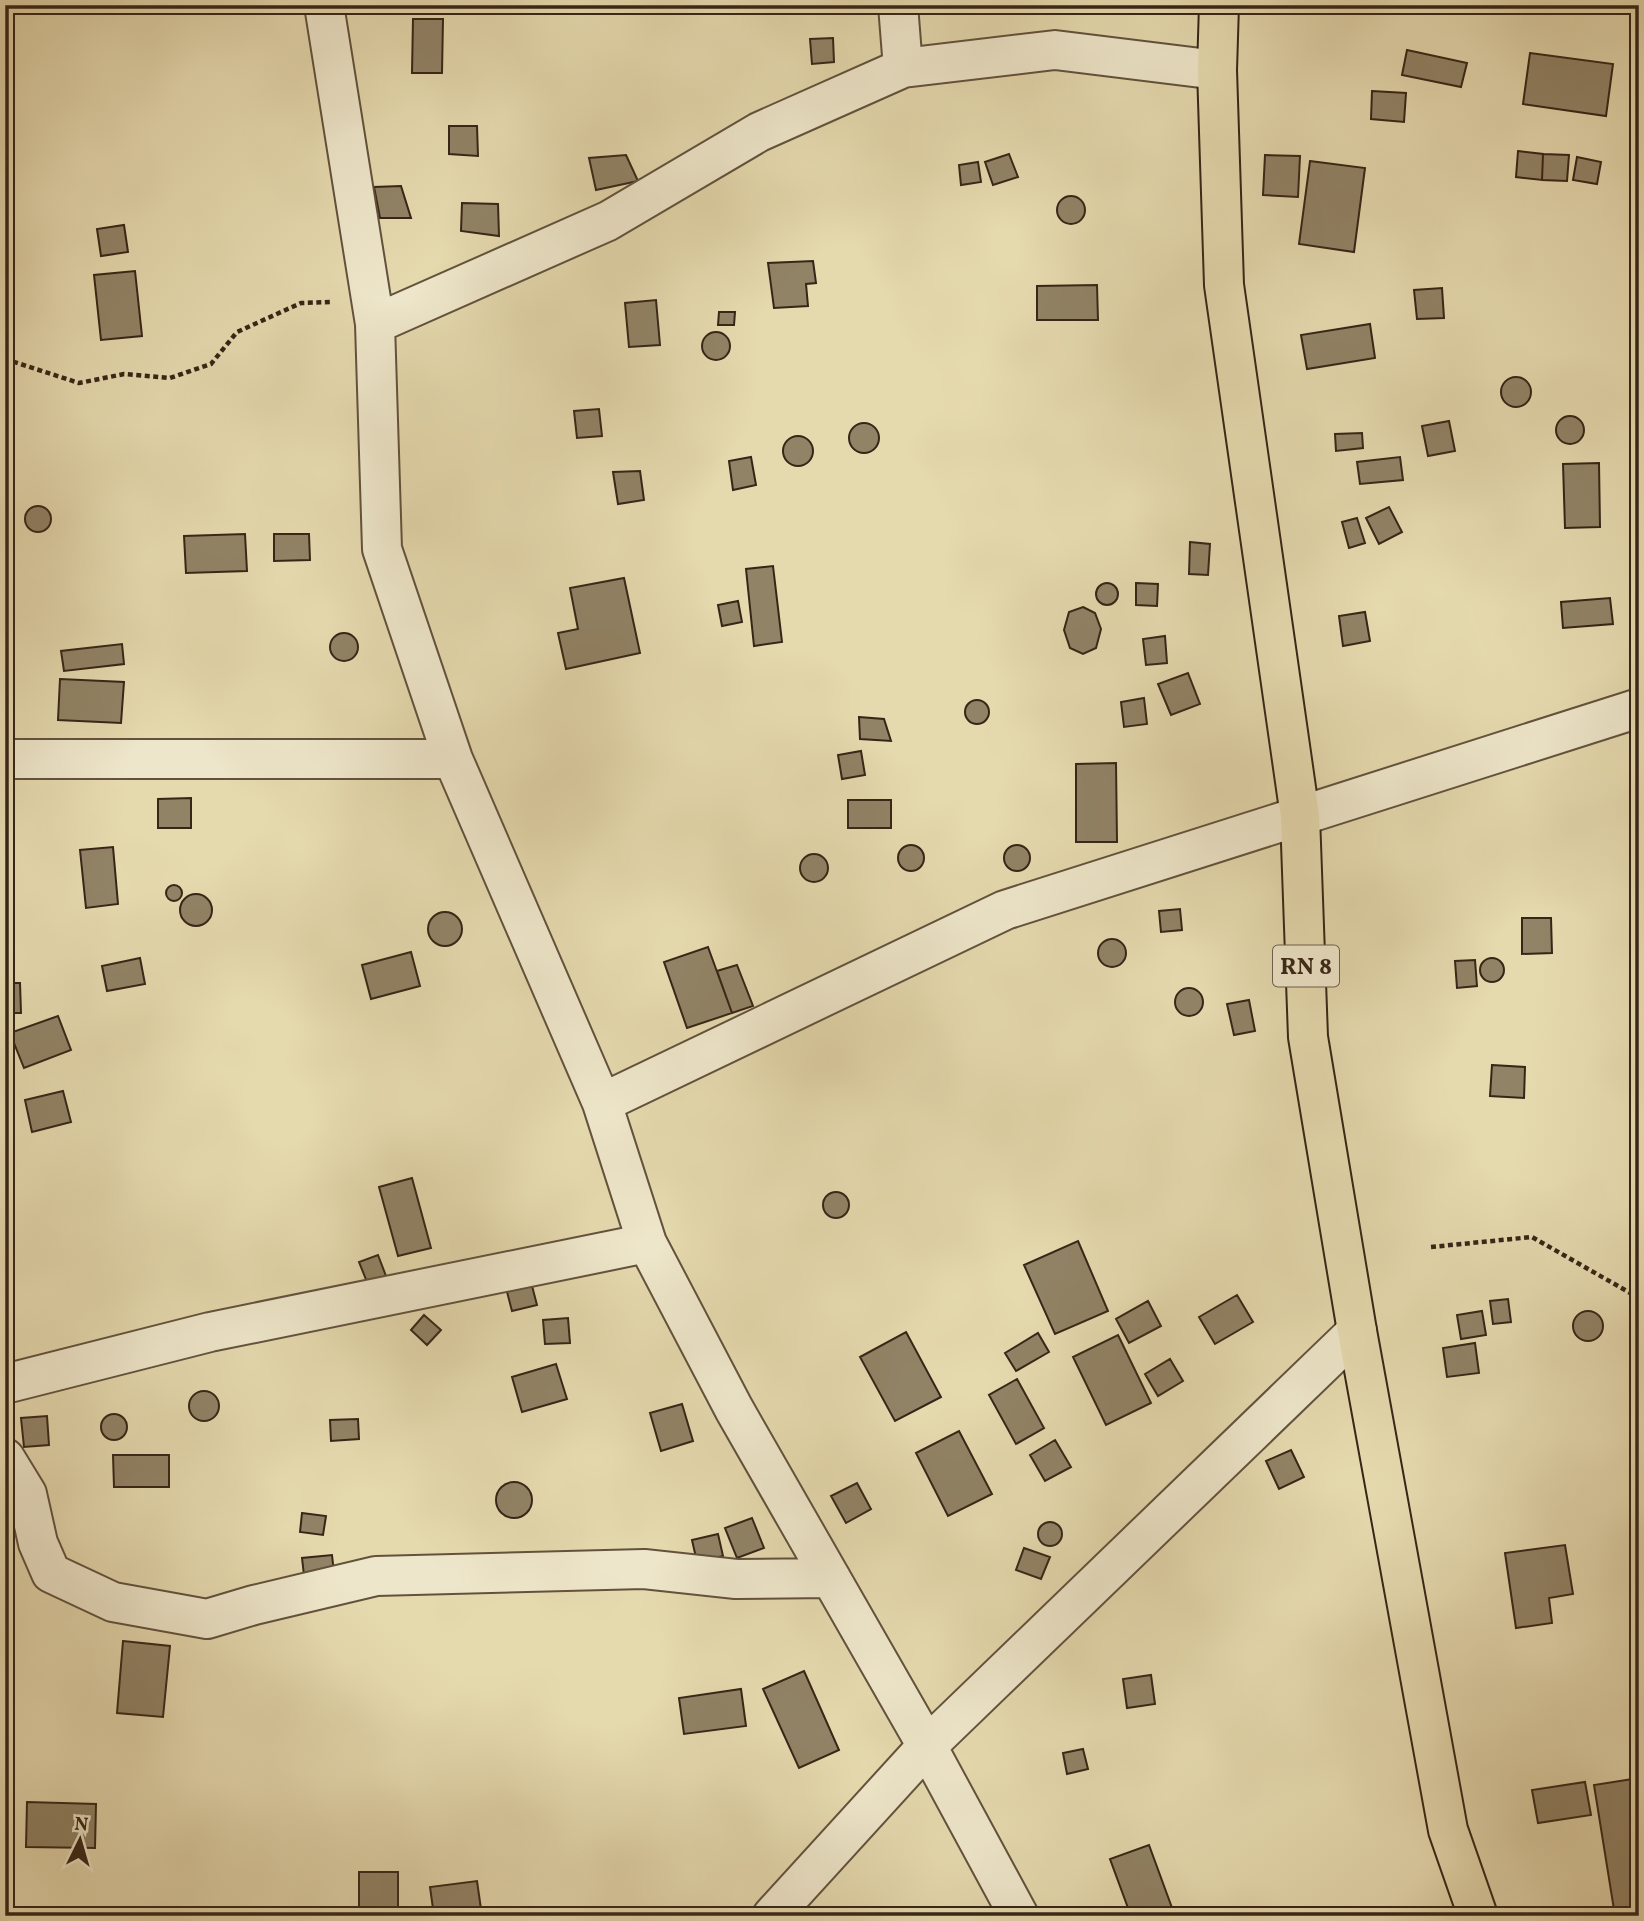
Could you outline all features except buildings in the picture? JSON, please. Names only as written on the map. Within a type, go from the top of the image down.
[{"type":"main road","name":"RN 8","points":[[1220,5],[1217,70],[1224,285],[1300,816],[1308,1037],[1357,1331],[1448,1830],[1478,1916]]},
{"type":"street","points":[[324,5],[373,312],[383,549],[453,759],[602,1103],[647,1243],[734,1409],[927,1746],[1019,1916]]},
{"type":"street","points":[[898,5],[903,68]]},
{"type":"street","points":[[373,312],[608,221],[759,132],[903,68],[1055,50],[1217,70]]},
{"type":"street","points":[[602,1103],[1005,910],[1639,708]]},
{"type":"street","points":[[5,759],[453,759]]},
{"type":"street","points":[[5,1384],[210,1332],[647,1243]]},
{"type":"street","points":[[772,1916],[927,1746],[1357,1331]]},
{"type":"street","points":[[5,1458],[27,1494],[38,1543],[51,1573],[113,1602],[207,1619],[376,1576],[644,1569],[736,1579],[831,1578]]},
{"type":"path","points":[[5,359],[79,383],[124,374],[170,378],[211,364],[237,332],[301,303],[373,312]]},
{"type":"path","points":[[5,368],[14,362]]},
{"type":"path","points":[[1431,1247],[1532,1237],[1639,1298]]}]
